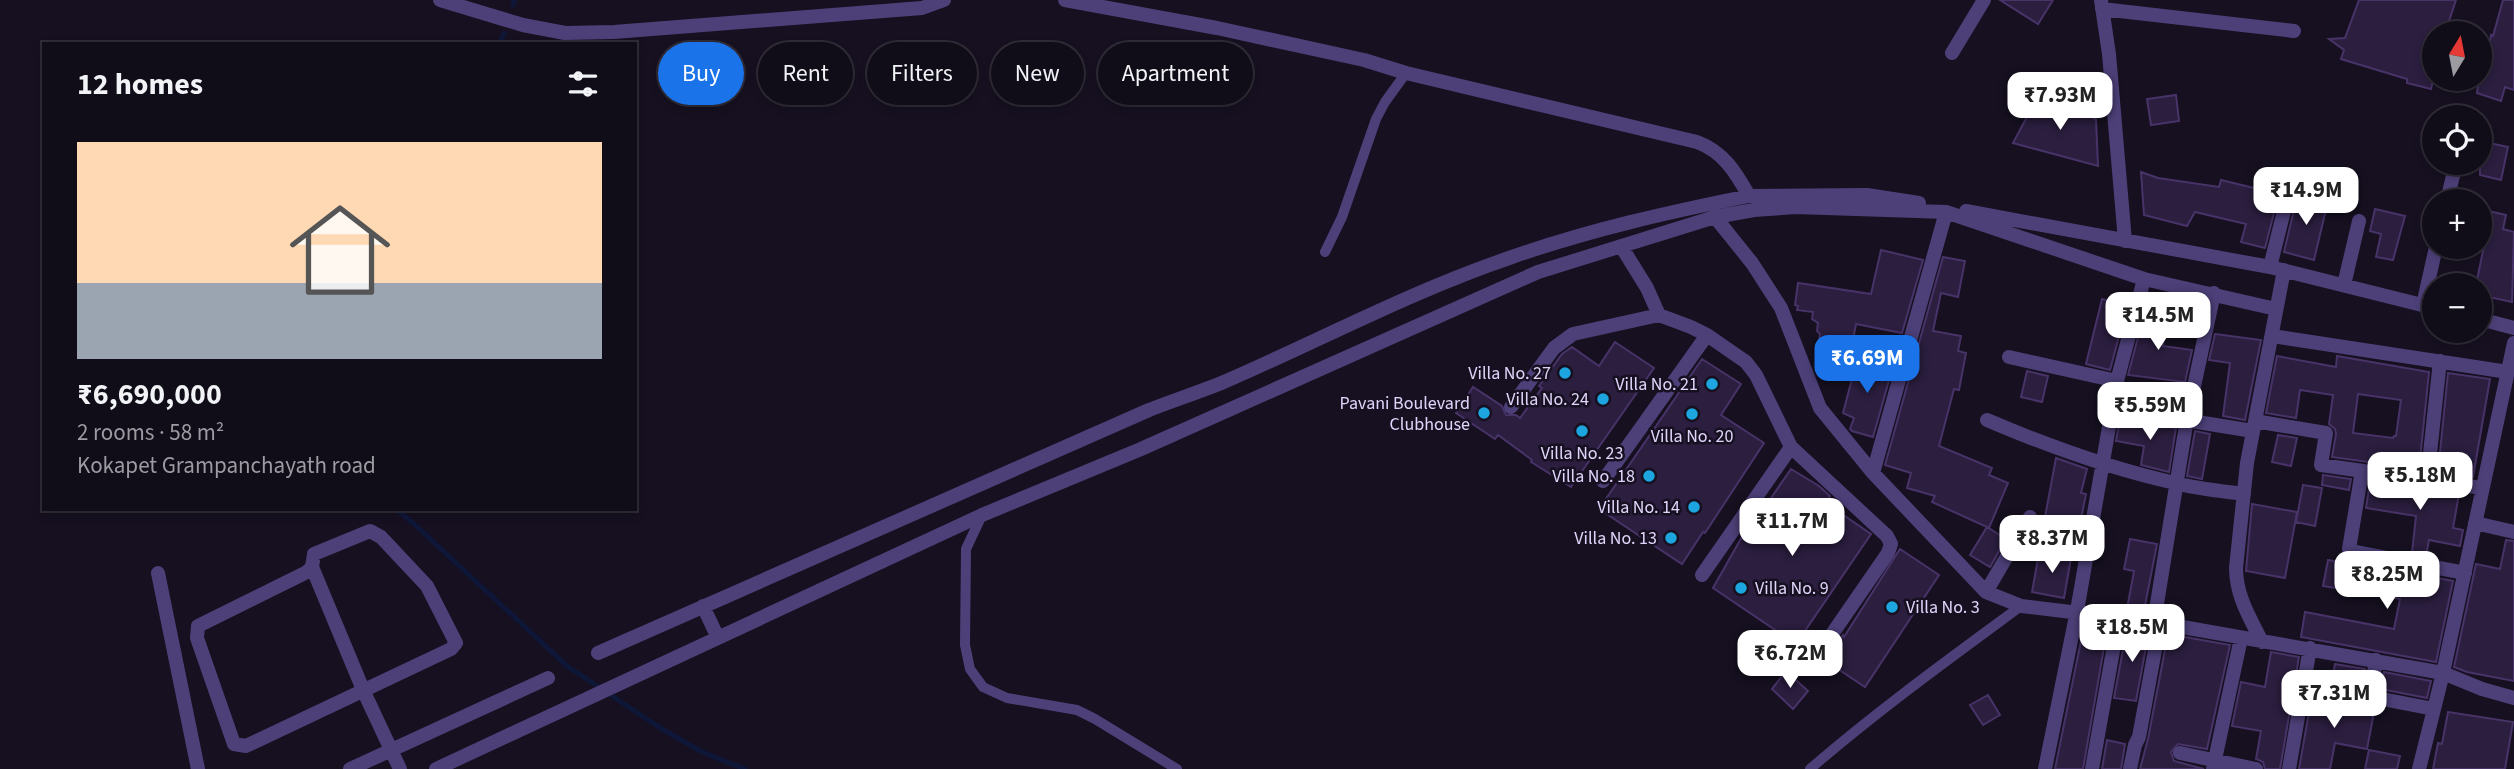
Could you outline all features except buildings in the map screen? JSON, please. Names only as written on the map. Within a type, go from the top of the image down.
[{"type":"street","points":[[440,0],[523,25],[565,33],[804,19],[922,8],[944,0]]},
{"type":"street","points":[[1065,0],[1217,28],[1364,60],[1406,73],[1698,142],[1720,154],[1735,172],[1749,196]]},
{"type":"street","points":[[1952,53],[1984,0]]},
{"type":"street","points":[[2125,241],[2102,4],[2294,31]]},
{"type":"street","points":[[598,653],[1149,410],[1219,384],[1406,299],[1511,257],[1626,223],[1749,196],[1867,195],[1967,211],[2277,269],[2422,304]]},
{"type":"street","points":[[2262,642],[2236,584],[2244,494],[2276,309],[2277,269],[2287,199]]},
{"type":"street","points":[[436,769],[982,514],[1141,449],[1538,272],[1715,217],[1754,209],[1796,207],[1947,212],[2144,279],[2276,309]]},
{"type":"street","points":[[1873,472],[1947,212]]},
{"type":"street","points":[[1715,217],[1752,263],[1781,308],[1819,408],[1873,472],[1986,592],[2021,606],[2157,622],[2443,673],[2482,689],[2514,698]]},
{"type":"street","points":[[2344,285],[2359,221]]},
{"type":"street","points":[[1621,246],[1647,288],[1659,316]]},
{"type":"street","points":[[2045,769],[2077,611],[2111,408],[2144,279]]},
{"type":"street","points":[[2130,769],[2139,737],[2187,419],[2214,293]]},
{"type":"street","points":[[1511,407],[1562,340],[1573,334],[1659,316],[1707,335],[1746,362],[1756,375],[1791,447],[1887,536],[1891,544],[1888,553],[1812,663]]},
{"type":"street","points":[[2492,322],[2514,328]]},
{"type":"street","points":[[1603,481],[1707,335]]},
{"type":"street","points":[[2272,336],[2508,372]]},
{"type":"street","points":[[2419,769],[2443,673],[2514,343]]},
{"type":"street","points":[[2009,357],[2117,381]]},
{"type":"street","points":[[2427,481],[2440,361]]},
{"type":"street","points":[[2111,408],[2187,419],[2326,433],[2322,465],[2483,488]]},
{"type":"street","points":[[1987,420],[2034,440],[2102,463],[2176,484],[2244,494]]},
{"type":"street","points":[[1702,576],[1791,447]]},
{"type":"street","points":[[2362,471],[2348,549],[2350,551],[2465,572]]},
{"type":"street","points":[[1986,592],[2030,517]]},
{"type":"street","points":[[2475,523],[2514,532]]},
{"type":"street","points":[[312,567],[307,572],[198,626],[197,638],[234,744],[246,746],[363,692],[451,649],[456,643],[427,586],[382,537],[370,531],[314,554],[312,567],[363,692],[400,769]]},
{"type":"street","points":[[158,573],[198,769]]},
{"type":"street","points":[[703,606],[718,638]]},
{"type":"street","points":[[2092,769],[2119,617]]},
{"type":"street","points":[[2214,765],[2241,638]]},
{"type":"street","points":[[2289,769],[2310,648]]},
{"type":"street","points":[[2370,697],[2376,660]]},
{"type":"street","points":[[350,769],[548,678]]},
{"type":"street","points":[[2304,684],[2434,709]]},
{"type":"street","points":[[2180,753],[2214,765],[2252,769]]},
{"type":"lane","points":[[1325,252],[1342,217],[1376,119],[1406,73]]},
{"type":"lane","points":[[982,514],[966,548],[965,645],[970,670],[984,687],[1007,698],[1077,710],[1096,719],[1177,769]]},
{"type":"lane","points":[[1810,769],[1855,730],[2021,606]]},
{"type":"waterway","points":[[513,5],[514,0]]},
{"type":"waterway","points":[[501,42],[504,33]]},
{"type":"waterway","points":[[398,511],[567,666],[662,729],[702,752],[745,769]]},
{"type":"place","name":"Villa No. 27","points":[[1565,373]]},
{"type":"place","name":"Villa No. 21","points":[[1712,384]]},
{"type":"place","name":"Villa No. 24","points":[[1603,399]]},
{"type":"place","name":"Pavani Boulevard Clubhouse","points":[[1484,413]]},
{"type":"place","name":"Villa No. 20","points":[[1692,414]]},
{"type":"place","name":"Villa No. 23","points":[[1582,431]]},
{"type":"place","name":"Villa No. 18","points":[[1649,476]]},
{"type":"place","name":"Villa No. 14","points":[[1694,507]]},
{"type":"place","name":"Villa No. 13","points":[[1671,538]]},
{"type":"place","name":"Villa No. 9","points":[[1741,588]]},
{"type":"place","name":"Villa No. 3","points":[[1892,607]]}]
